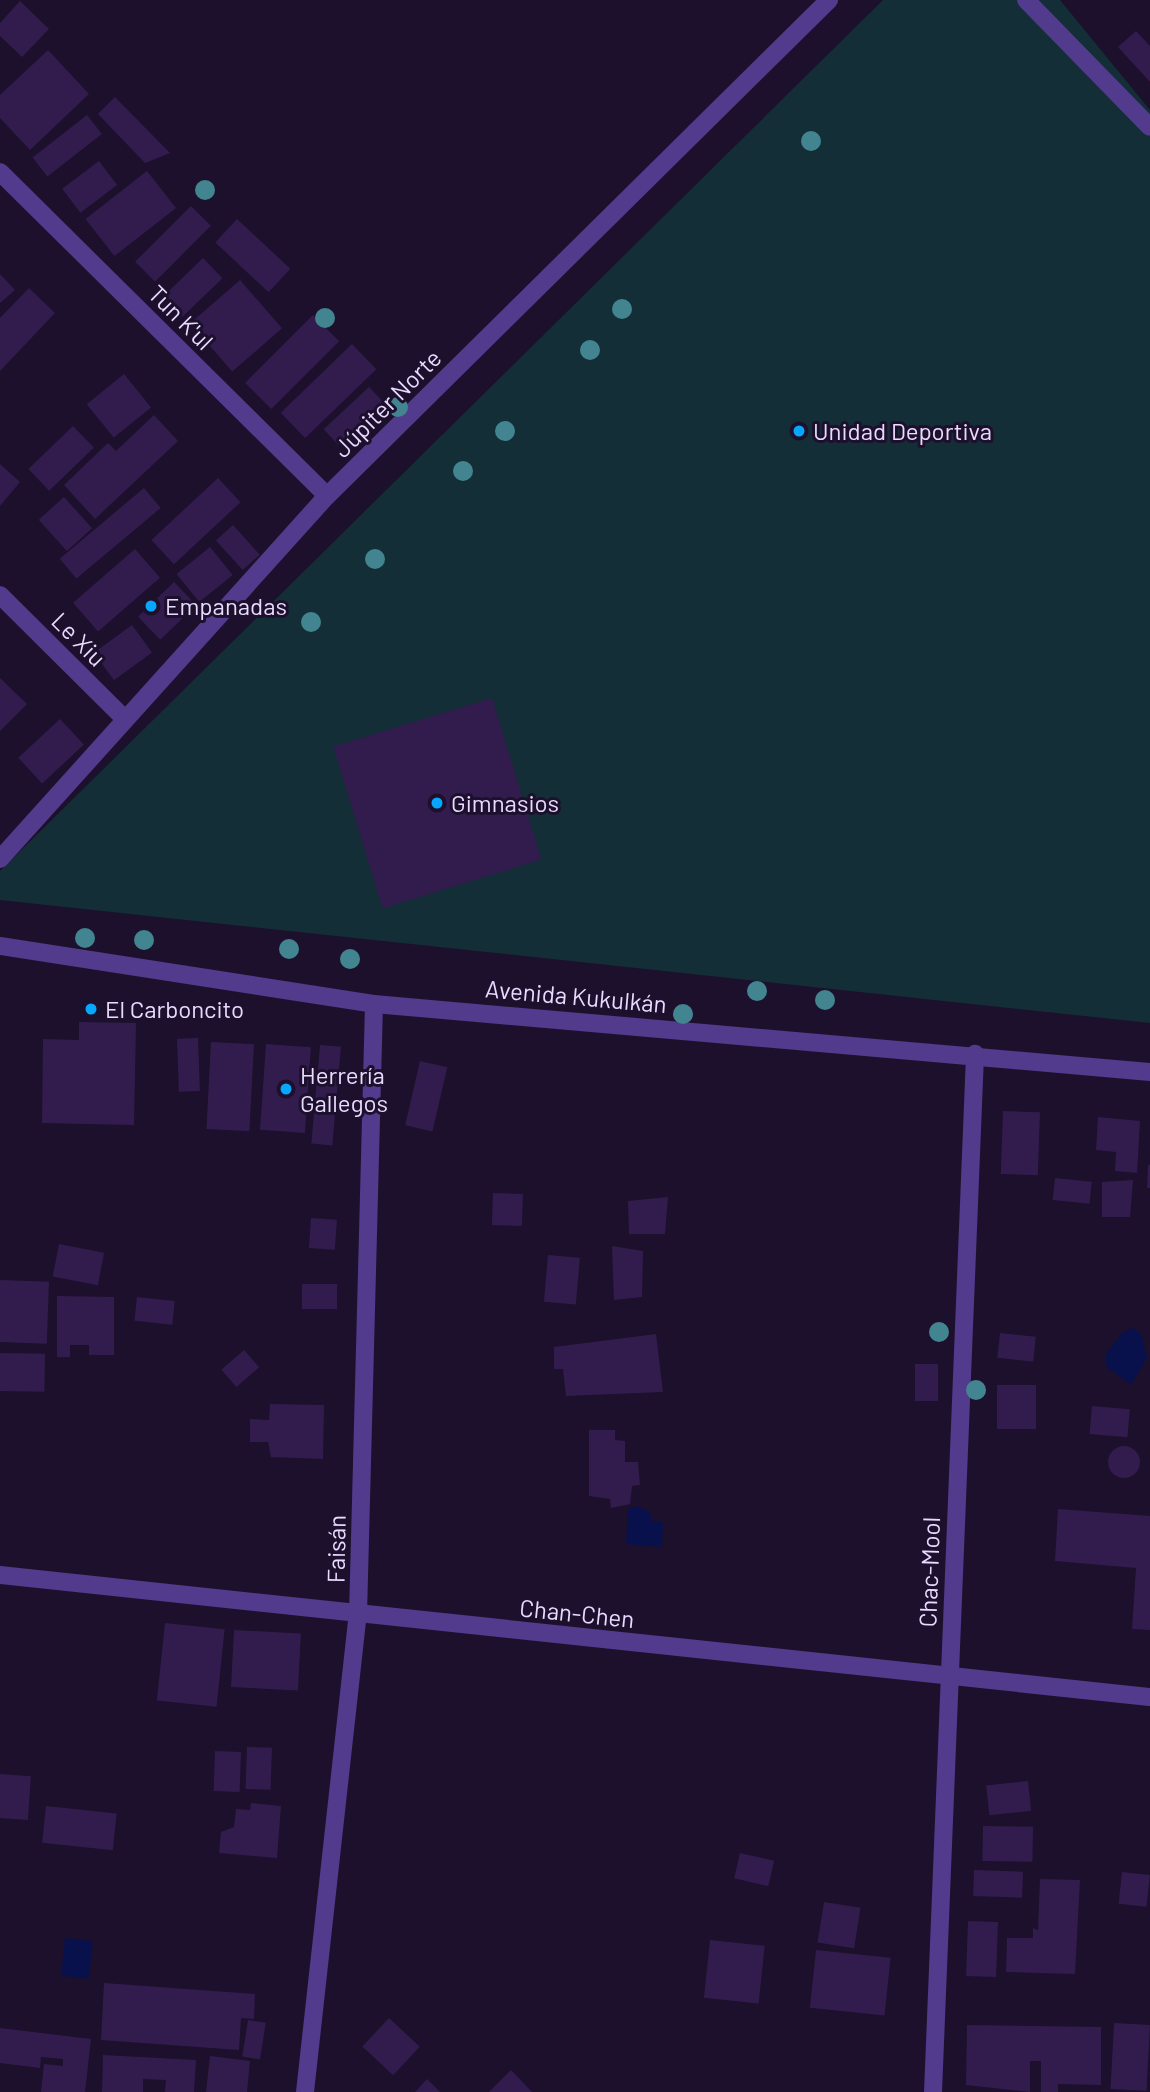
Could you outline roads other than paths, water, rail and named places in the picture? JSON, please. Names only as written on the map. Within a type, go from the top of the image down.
[{"type":"street","name":"Júpiter Norte","points":[[0,859],[124,718],[327,496],[829,0]]},
{"type":"street","points":[[1026,0],[1150,127]]},
{"type":"street","name":"Tun K'ul","points":[[0,172],[327,496]]},
{"type":"street","name":"Le Xiu","points":[[0,595],[124,718]]},
{"type":"street","name":"Avenida Kukulkán","points":[[0,946],[374,1004],[975,1054],[1150,1072]]},
{"type":"street","name":"Faisán","points":[[305,2092],[358,1615],[374,1004]]},
{"type":"street","name":"Chac-Mool","points":[[933,2092],[975,1054]]},
{"type":"street","name":"Chan-Chen","points":[[0,1575],[1150,1697]]},
{"type":"place","name":"Unidad Deportiva","points":[[799,431]]},
{"type":"place","name":"Empanadas","points":[[151,606]]},
{"type":"place","name":"Gimnasios","points":[[437,803]]},
{"type":"place","name":"El Carboncito","points":[[91,1009]]},
{"type":"place","name":"Herrería Gallegos","points":[[286,1089]]}]
